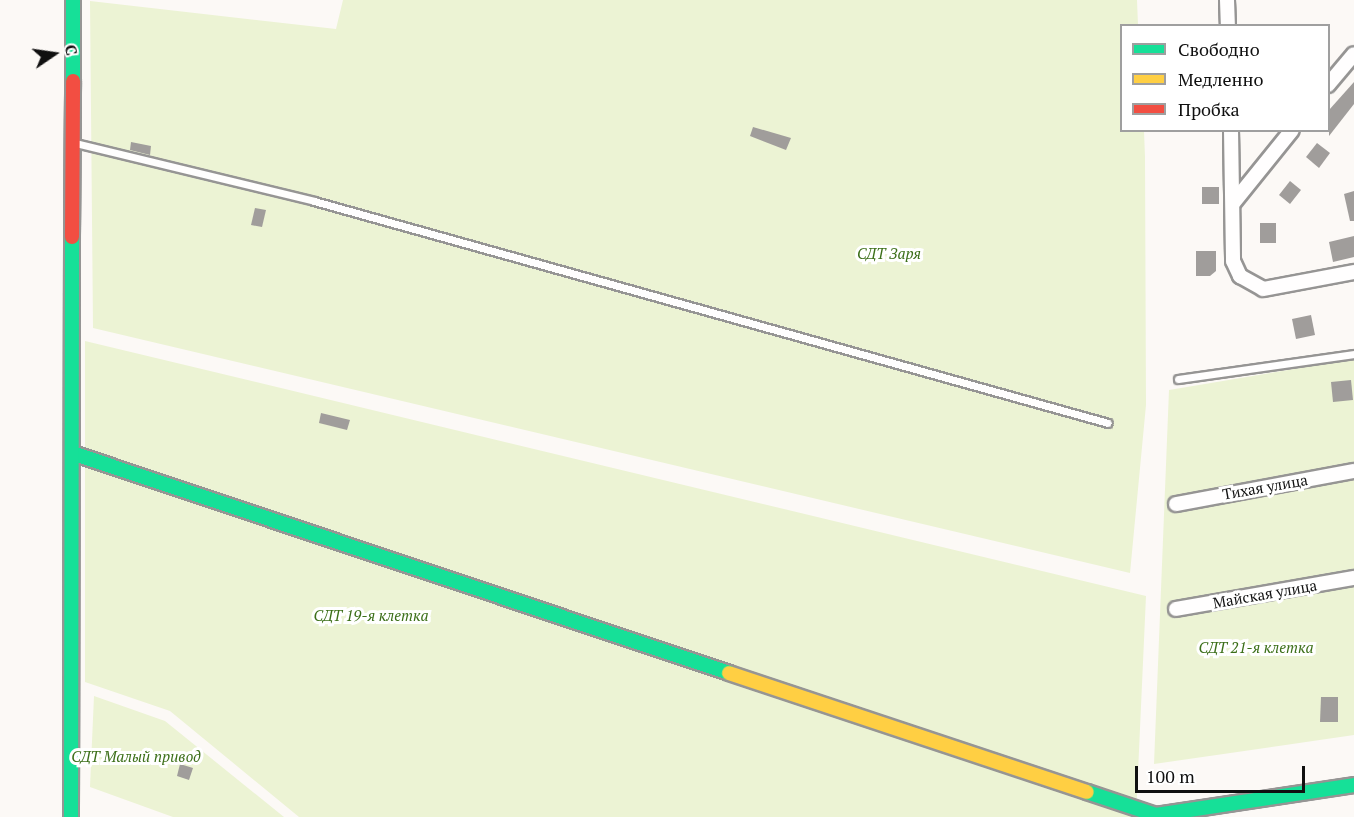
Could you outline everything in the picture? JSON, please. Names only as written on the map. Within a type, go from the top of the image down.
[{"type":"street","points":[[71,817],[75,454],[73,0]]},
{"type":"street","points":[[1227,0],[1228,24]]},
{"type":"street","points":[[1330,84],[1354,54]]},
{"type":"street","points":[[1231,132],[1234,202],[1233,261],[1250,286],[1263,290],[1354,272]]},
{"type":"street","points":[[1234,202],[1290,132]]},
{"type":"street","points":[[75,454],[1156,815],[1354,785]]},
{"type":"street","name":"Тихая улица","points":[[1176,504],[1354,471]]},
{"type":"street","name":"Майская улица","points":[[1176,609],[1354,579]]},
{"type":"lane","points":[[75,143],[314,201],[1108,423]]},
{"type":"lane","points":[[1178,379],[1354,354]]},
{"type":"green space","name":"СДТ Заря","points":[[343,0],[1137,0],[1138,24],[1120,24],[1120,132],[1144,132],[1145,157],[1146,405],[1130,573],[93,328],[90,1],[336,29]]},
{"type":"green space","name":"СДТ 19-я клетка","points":[[85,341],[1146,596],[1136,817],[299,817],[170,711],[85,682]]},
{"type":"green space","name":"СДТ 21-я клетка","points":[[1354,359],[1354,735],[1154,764],[1169,390]]},
{"type":"green space","name":"СДТ Малый привод","points":[[94,696],[165,721],[284,817],[173,817],[90,787]]},
{"type":"building","points":[[1354,82],[1354,104],[1329,136],[1330,109]]},
{"type":"building","points":[[753,127],[791,138],[786,150],[750,136]]},
{"type":"building","points":[[131,142],[151,146],[150,155],[130,150]]},
{"type":"building","points":[[1317,143],[1330,153],[1319,168],[1306,157]]},
{"type":"building","points":[[1290,181],[1301,190],[1290,204],[1279,195]]},
{"type":"building","points":[[1202,187],[1219,187],[1219,204],[1202,204]]},
{"type":"building","points":[[1354,191],[1354,221],[1350,221],[1344,194]]},
{"type":"building","points":[[255,208],[266,210],[262,227],[251,225]]},
{"type":"building","points":[[1260,223],[1276,223],[1276,243],[1260,243]]},
{"type":"building","points":[[1354,236],[1354,257],[1333,262],[1329,242]]},
{"type":"building","points":[[1196,251],[1216,251],[1216,271],[1210,276],[1196,276]]},
{"type":"building","points":[[1311,315],[1315,335],[1296,339],[1292,319]]},
{"type":"building","points":[[1351,380],[1353,400],[1333,402],[1331,382]]},
{"type":"building","points":[[321,413],[350,420],[347,430],[319,423]]},
{"type":"building","points":[[1321,697],[1338,697],[1338,722],[1320,722]]},
{"type":"building","points":[[180,764],[193,768],[189,780],[177,776]]},
{"type":"traffic: fast","points":[[73,0],[73,81]]},
{"type":"traffic: fast","points":[[71,817],[72,237]]},
{"type":"traffic: fast","points":[[75,454],[729,673]]},
{"type":"traffic: fast","points":[[1087,792],[1156,815],[1354,785]]},
{"type":"traffic: slow","points":[[729,673],[1087,792]]},
{"type":"traffic: jam","points":[[72,237],[73,81]]}]
